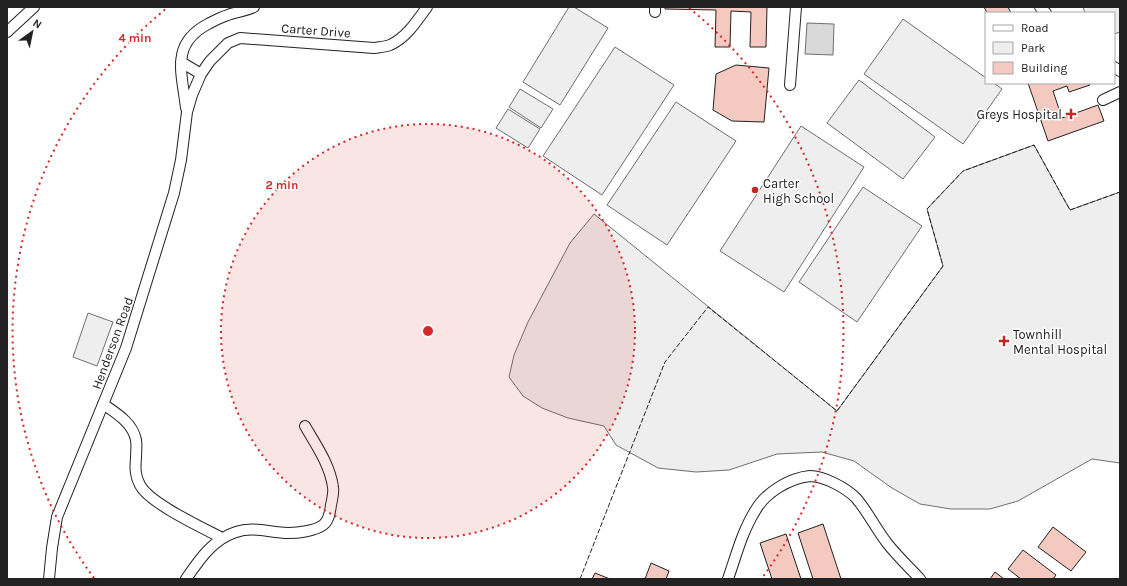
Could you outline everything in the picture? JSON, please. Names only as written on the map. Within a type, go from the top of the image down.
[{"type":"street","points":[[7,32],[34,7]]},
{"type":"street","name":"Henderson Road","points":[[187,112],[181,62],[182,51],[185,44],[197,31],[227,15],[254,7]]},
{"type":"street","name":"Carter Drive","points":[[201,74],[217,52],[240,38],[374,48],[388,46],[408,32],[428,7]]},
{"type":"street","points":[[790,85],[796,7]]},
{"type":"street","points":[[181,62],[201,74]]},
{"type":"street","name":"Henderson Road","points":[[49,579],[57,517],[126,348],[174,193],[187,112],[196,83],[201,74]]},
{"type":"street","points":[[1103,100],[1120,92]]},
{"type":"street","points":[[103,404],[125,421],[133,431],[136,440],[135,468],[140,487],[149,496],[187,520],[222,538]]},
{"type":"street","points":[[186,579],[198,561],[211,546],[222,538],[236,531],[267,530],[286,533],[298,532],[318,527],[327,521],[333,489],[329,472],[305,426]]},
{"type":"street","points":[[728,579],[747,526],[766,496],[796,479],[811,476],[828,480],[842,487],[855,498],[887,543],[920,579]]},
{"type":"green space","points":[[569,7],[574,7],[608,28],[560,105],[523,82]]},
{"type":"green space","points":[[903,19],[985,77],[985,84],[995,84],[1002,89],[963,144],[864,74]]},
{"type":"green space","points":[[615,47],[674,85],[602,195],[543,156]]},
{"type":"green space","points":[[859,80],[935,137],[903,179],[827,123]]},
{"type":"green space","points":[[520,89],[553,109],[541,128],[509,107]]},
{"type":"green space","points":[[676,102],[736,141],[667,245],[607,205]]},
{"type":"green space","points":[[508,109],[540,129],[528,148],[496,128]]},
{"type":"green space","points":[[801,126],[864,167],[784,292],[720,251]]},
{"type":"green space","name":"Townhill Mental Hospital","points":[[1034,145],[1070,210],[1120,192],[1120,463],[1092,459],[1018,501],[990,509],[951,509],[920,504],[892,488],[854,461],[822,452],[777,454],[729,470],[696,472],[658,468],[616,445],[604,426],[568,418],[542,408],[523,396],[509,377],[514,355],[528,322],[570,243],[594,214],[837,411],[943,266],[927,209],[963,171]]},
{"type":"green space","points":[[863,187],[922,226],[857,322],[799,282]]},
{"type":"green space","points":[[88,313],[113,322],[97,366],[73,357]]},
{"type":"shaded area","points":[[1083,7],[1120,7],[1120,32],[1115,34],[1115,12],[1085,12]]},
{"type":"shaded area","points":[[807,23],[834,24],[833,55],[805,54]]},
{"type":"building","points":[[665,7],[767,7],[766,47],[750,47],[751,12],[731,11],[730,47],[715,47],[716,10],[665,9]]},
{"type":"building","points":[[984,7],[1008,7],[1010,12],[986,12]]},
{"type":"building","points":[[736,65],[769,68],[764,122],[732,121],[713,110],[716,74]]},
{"type":"building","points":[[1028,84],[1090,84],[1069,92],[1067,86],[1053,91],[1062,118],[1098,105],[1104,121],[1048,141]]},
{"type":"building","points":[[823,524],[841,579],[813,579],[798,533]]},
{"type":"building","points":[[1053,527],[1086,552],[1071,571],[1038,547]]},
{"type":"building","points":[[786,534],[801,579],[772,579],[760,543]]},
{"type":"building","points":[[1023,550],[1056,575],[1053,579],[1021,579],[1008,569]]},
{"type":"building","points":[[651,563],[669,571],[666,579],[645,579]]},
{"type":"building","points":[[995,572],[1004,579],[990,579]]},
{"type":"building","points":[[595,573],[610,579],[592,579]]},
{"type":"fence","points":[[580,579],[665,362],[708,307],[837,411],[943,266],[927,209],[963,171],[1034,145],[1070,210],[1120,192]]},
{"type":"place","name":"Greys Hospital","points":[[1071,114]]},
{"type":"place","name":"Carter High School","points":[[755,190]]},
{"type":"place","name":"Townhill Mental Hospital","points":[[1004,341]]}]
